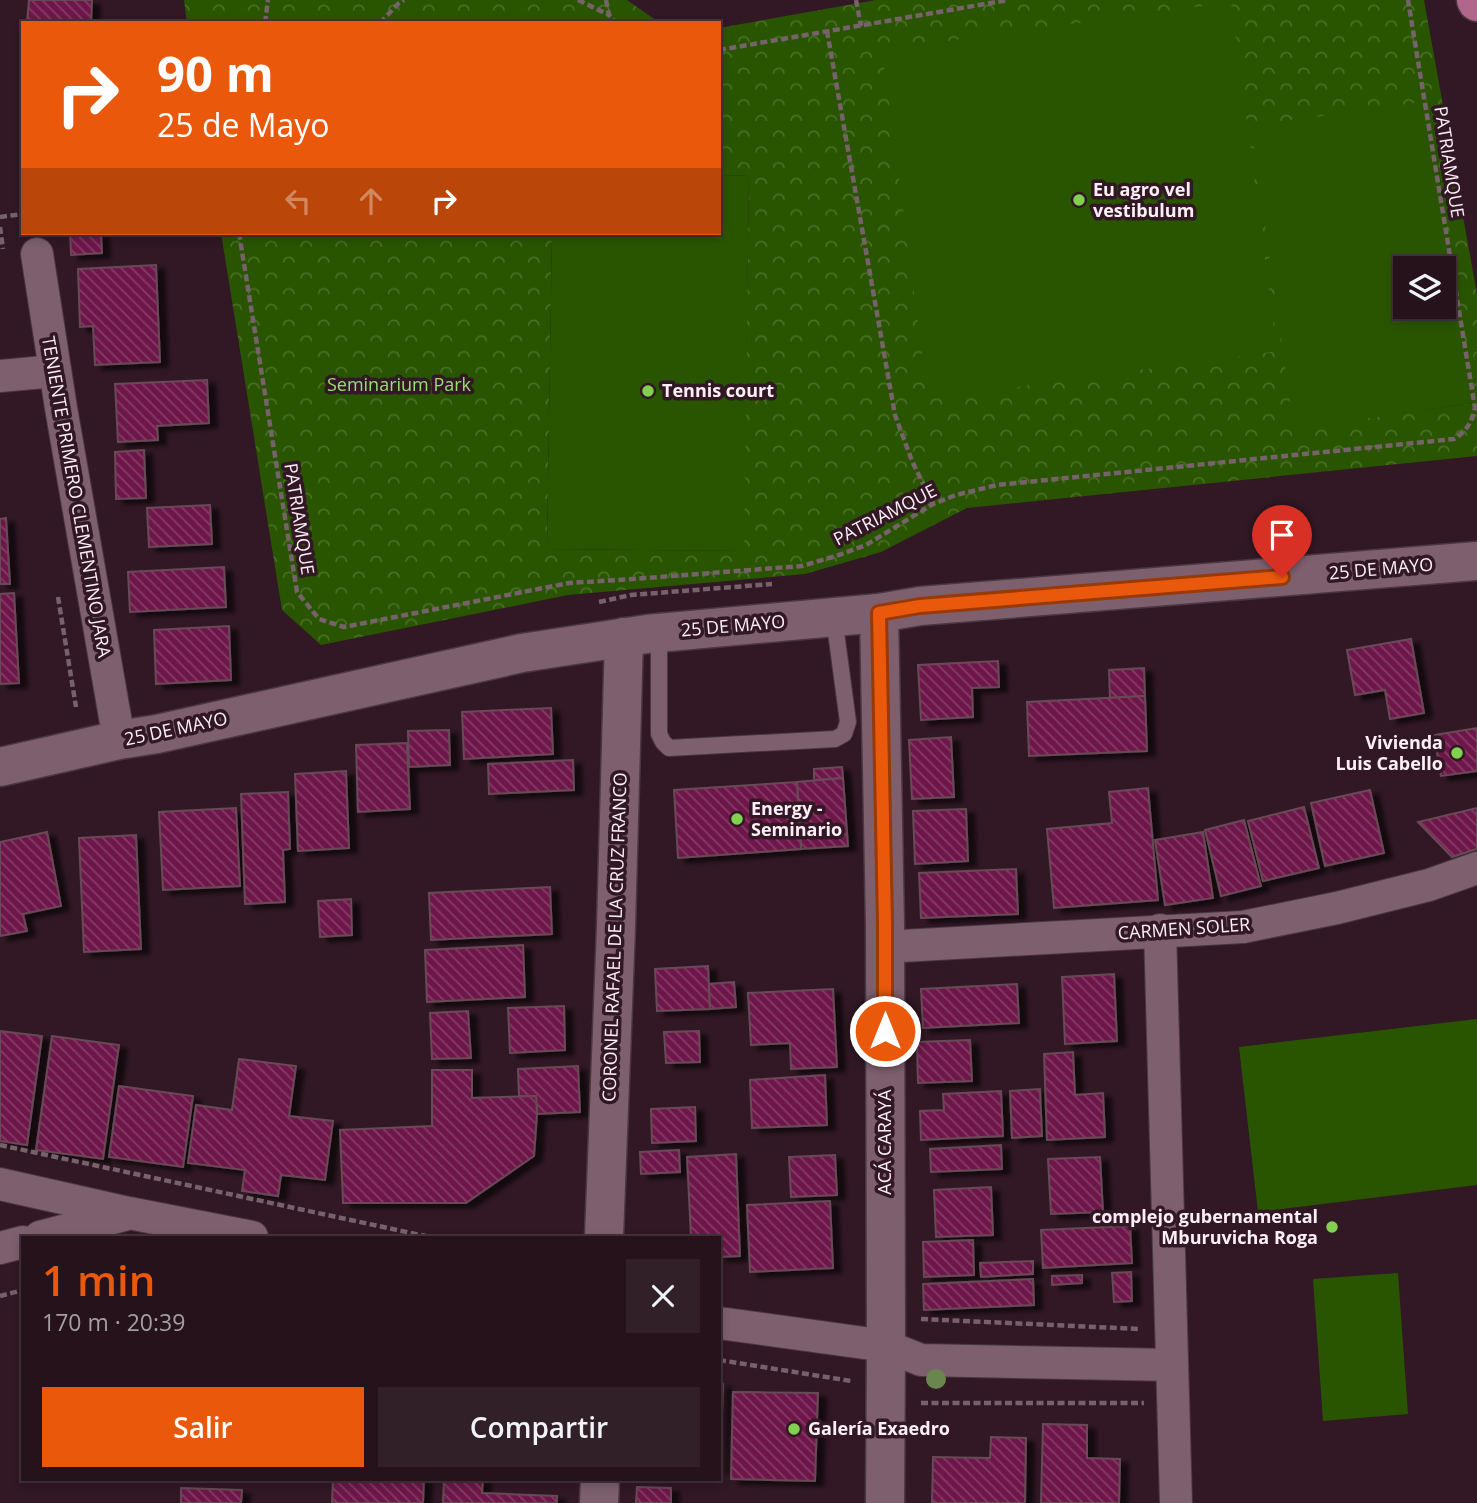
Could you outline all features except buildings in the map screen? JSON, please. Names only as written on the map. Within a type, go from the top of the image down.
[{"type":"street","name":"TENIENTE PRIMERO CLEMENTINO JARA","points":[[37,254],[119,740]]},
{"type":"street","points":[[0,376],[55,371]]},
{"type":"street","name":"25 DE MAYO","points":[[0,767],[522,653],[641,635],[879,613],[934,605],[1477,561]]},
{"type":"street","name":"ACÁ CARAYÁ","points":[[879,613],[864,714],[885,925],[885,1503]]},
{"type":"street","name":"CORONEL RAFAEL DE LA CRUZ FRANCO","points":[[604,1236],[616,927],[641,721],[641,635]]},
{"type":"street","name":"CARMEN SOLER","points":[[884,947],[1243,927],[1337,908],[1429,885],[1477,868]]},
{"type":"street","points":[[1160,930],[1176,1503]]},
{"type":"street","points":[[0,1184],[247,1236]]},
{"type":"street","points":[[44,1236],[130,1213]]},
{"type":"street","points":[[0,1248],[21,1243]]},
{"type":"street","points":[[721,1323],[886,1346],[921,1360],[1172,1365]]},
{"type":"street","points":[[599,1503],[600,1481]]},
{"type":"lane","points":[[641,721],[659,734],[669,748],[835,739],[844,734],[848,722],[864,714],[834,617]]},
{"type":"path","points":[[265,21],[268,0]]},
{"type":"path","points":[[382,21],[404,0]]},
{"type":"path","points":[[578,0],[609,15],[614,21]]},
{"type":"path","points":[[606,0],[609,15]]},
{"type":"path","points":[[856,0],[860,26]]},
{"type":"path","points":[[721,50],[1008,0]]},
{"type":"path","name":"PATRIAMQUE","points":[[239,235],[297,592],[319,619],[344,627],[569,583],[802,566],[866,545],[933,504],[997,485],[1454,439],[1465,432],[1475,408],[1408,0]]},
{"type":"path","points":[[827,31],[895,415],[912,461],[933,504]]},
{"type":"path","points":[[0,217],[21,214]]},
{"type":"path","points":[[0,1145],[159,1182],[425,1236]]},
{"type":"path","points":[[0,1296],[21,1291]]},
{"type":"path","points":[[920,1319],[1144,1329]]},
{"type":"path","points":[[721,1360],[852,1382]]},
{"type":"path","points":[[920,1403],[1144,1403]]},
{"type":"green space","points":[[184,0],[627,0],[657,21],[187,21]]},
{"type":"green space","name":"Seminarium Park","points":[[876,0],[1424,0],[1477,294],[1477,456],[967,508],[881,552],[805,574],[568,595],[321,645],[282,610],[221,235],[552,235],[547,549],[743,551],[749,176],[721,175],[721,28]]},
{"type":"green space","name":"Eu agro vel vestibulum","points":[[1231,2],[1277,351],[928,399],[882,50]]},
{"type":"green space","points":[[1429,101],[1451,256],[1393,256],[1393,319],[1456,319],[1456,291],[1472,403],[1294,429],[1251,126]]},
{"type":"green space","name":"Tennis court","points":[[721,175],[749,176],[744,551],[547,549],[552,235],[721,235]]},
{"type":"green space","points":[[1477,1019],[1477,1185],[1258,1212],[1239,1047]]},
{"type":"green space","points":[[1398,1273],[1408,1414],[1323,1421],[1313,1279]]},
{"type":"place","name":"Eu agro vel vestibulum","points":[[1079,200]]},
{"type":"place","name":"Tennis court","points":[[648,391]]},
{"type":"place","name":"Vivienda Luis Cabello","points":[[1457,753]]},
{"type":"place","name":"Energy - Seminario","points":[[737,819]]},
{"type":"place","name":"complejo gubernamental Mburuvicha Roga","points":[[1332,1227]]},
{"type":"place","name":"Galería Exaedro","points":[[794,1429]]},
{"type":"route","points":[[885,1031],[879,613],[920,606],[1282,577]]}]
